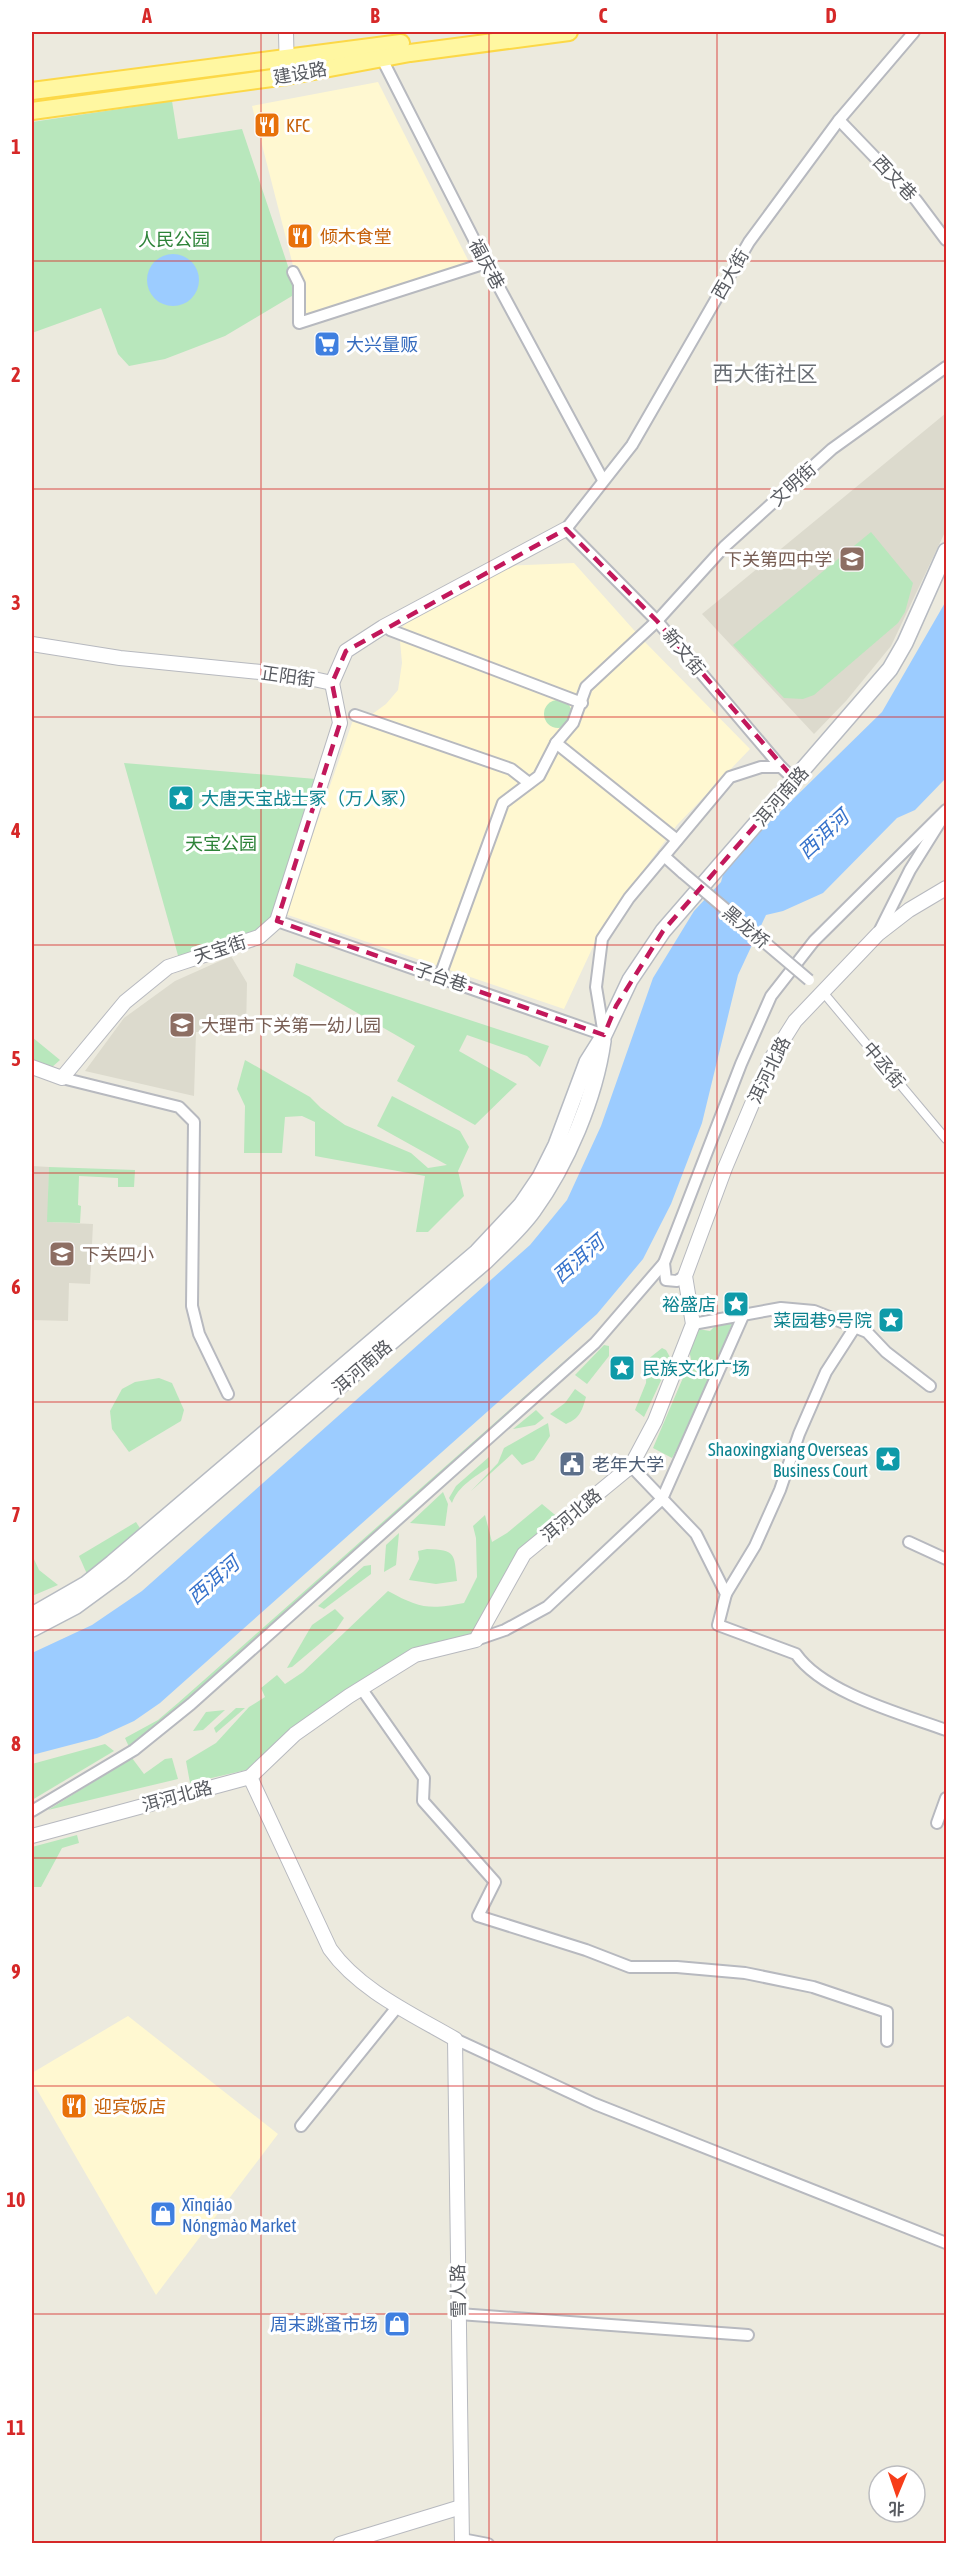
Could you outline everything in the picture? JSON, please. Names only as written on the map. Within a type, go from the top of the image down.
[{"type":"main road","name":"建设路","points":[[32,111],[287,76],[379,52],[491,32]]},
{"type":"main road","name":"建设路","points":[[32,91],[286,57],[379,52],[569,32]]},
{"type":"main road","name":"洱河南路","points":[[32,1615],[70,1594],[112,1563],[468,1259],[503,1225],[540,1178],[556,1145],[587,1062],[604,1035],[623,992],[655,942],[890,669],[905,643],[946,551]]},
{"type":"main road","name":"洱河南路","points":[[32,1629],[76,1606],[121,1573],[486,1261],[513,1234],[532,1213],[551,1184],[568,1150],[599,1066],[604,1035]]},
{"type":"street","points":[[286,32],[287,76]]},
{"type":"street","name":"西大街","points":[[566,530],[632,446],[749,242],[839,120],[914,32]]},
{"type":"street","name":"福庆巷","points":[[379,52],[486,263],[603,480]]},
{"type":"street","name":"西文巷","points":[[839,120],[916,200],[946,240]]},
{"type":"street","points":[[293,272],[299,284],[299,323],[486,263]]},
{"type":"street","name":"文明街","points":[[440,976],[503,803],[539,776],[556,743],[573,723],[586,687],[657,621],[724,548],[832,449],[946,367]]},
{"type":"street","name":"新文街","points":[[566,530],[657,621],[781,767],[795,780]]},
{"type":"street","name":"正阳街","points":[[32,644],[120,658],[300,676],[332,683],[346,651],[383,627],[566,530]]},
{"type":"street","points":[[390,630],[582,703]]},
{"type":"street","points":[[277,921],[340,723],[332,683]]},
{"type":"street","points":[[355,714],[511,769],[529,783]]},
{"type":"street","points":[[556,743],[677,840]]},
{"type":"street","points":[[604,1035],[596,987],[602,939],[629,898],[730,777],[761,767],[781,767]]},
{"type":"street","points":[[878,934],[909,870],[946,811]]},
{"type":"street","points":[[32,1811],[134,1749],[191,1704],[587,1350],[664,1263],[741,1064],[771,996],[814,941],[946,811]]},
{"type":"street","name":"黑龙桥","points":[[664,856],[822,991]]},
{"type":"street","name":"洱河北路","points":[[32,1836],[250,1777],[295,1734],[361,1688],[415,1655],[476,1640],[524,1554],[631,1466],[655,1421],[693,1324],[685,1276],[725,1168],[771,1059],[795,1021],[878,934],[909,910],[946,888]]},
{"type":"street","name":"子台巷","points":[[277,921],[604,1035]]},
{"type":"street","name":"天宝街","points":[[62,1078],[125,1002],[168,967],[259,937],[277,921]]},
{"type":"street","name":"中丞街","points":[[822,991],[946,1138]]},
{"type":"street","points":[[32,1067],[62,1078],[179,1107],[194,1122],[192,1306],[199,1334],[228,1394]]},
{"type":"street","points":[[664,1263],[666,1281],[677,1281],[685,1276]]},
{"type":"street","points":[[693,1324],[781,1308],[814,1311],[867,1332],[886,1352],[930,1386]]},
{"type":"street","points":[[476,1640],[505,1630],[547,1607],[662,1498],[742,1316]]},
{"type":"street","points":[[855,1327],[826,1372],[799,1434],[780,1490],[755,1546],[726,1594],[718,1625],[796,1654],[804,1665],[851,1695],[946,1730]]},
{"type":"street","points":[[631,1466],[696,1534],[726,1594]]},
{"type":"street","points":[[909,1542],[946,1559]]},
{"type":"street","points":[[361,1688],[424,1778],[423,1801],[495,1882],[478,1916],[586,1950],[630,1967],[677,1966],[745,1973],[813,1987],[886,2012],[887,2041]]},
{"type":"street","points":[[250,1777],[330,1948],[342,1965],[398,2006],[454,2039],[595,2104],[946,2243]]},
{"type":"street","points":[[937,1824],[946,1798]]},
{"type":"street","points":[[301,2126],[398,2006]]},
{"type":"street","name":"雪人路","points":[[454,2039],[462,2541]]},
{"type":"street","points":[[459,2314],[748,2335]]},
{"type":"street","points":[[340,2544],[461,2507]]},
{"type":"street","points":[[462,2541],[488,2544]]},
{"type":"highlighted area","points":[[566,529],[657,621],[795,780],[663,931],[616,1006],[604,1035],[277,921],[340,723],[332,683],[346,651]]},
{"type":"shaded area","points":[[378,82],[469,262],[306,316],[252,106]]},
{"type":"shaded area","name":"下关第四中学","points":[[946,413],[946,530],[891,646],[846,701],[814,734],[702,614]]},
{"type":"shaded area","points":[[574,563],[641,638],[750,749],[677,825],[604,923],[564,1009],[285,914],[353,720],[371,715],[386,704],[398,690],[402,663],[399,630],[409,621],[504,566]]},
{"type":"shaded area","name":"大理市下关第一幼儿园","points":[[231,956],[247,983],[246,1032],[196,1032],[194,1096],[85,1071],[124,1018],[175,981]]},
{"type":"shaded area","name":"下关四小","points":[[32,1166],[49,1167],[48,1222],[93,1224],[90,1284],[69,1283],[68,1321],[32,1320]]},
{"type":"shaded area","name":"Xīnqiáo Nóngmào Market","points":[[128,2016],[278,2134],[156,2295],[32,2081],[32,2073]]},
{"type":"green space","name":"人民公园","points":[[172,101],[178,139],[242,129],[297,293],[225,336],[165,359],[129,366],[118,354],[101,308],[32,333],[32,122]]},
{"type":"green space","points":[[871,532],[913,583],[905,612],[898,623],[814,695],[803,699],[784,698],[733,645]]},
{"type":"green space","points":[[558,700],[568,704],[572,714],[568,724],[558,728],[548,724],[544,714],[548,704]]},
{"type":"green space","name":"天宝公园","points":[[124,763],[316,779],[273,918],[258,932],[247,938],[188,954],[179,959]]},
{"type":"green space","points":[[296,963],[549,1046],[540,1067],[527,1056],[467,1035],[459,1051],[517,1084],[475,1125],[397,1081],[415,1046],[293,976]]},
{"type":"green space","points":[[32,1037],[60,1060],[51,1068],[32,1061]]},
{"type":"green space","points":[[245,1060],[310,1097],[345,1125],[411,1153],[428,1168],[447,1165],[377,1126],[392,1096],[460,1131],[469,1147],[458,1171],[464,1196],[428,1232],[416,1232],[425,1176],[315,1156],[315,1122],[302,1116],[285,1117],[282,1153],[244,1153],[245,1106],[237,1089]]},
{"type":"green space","points":[[49,1167],[135,1170],[134,1187],[118,1187],[118,1178],[79,1176],[80,1223],[47,1222]]},
{"type":"green space","points":[[719,1322],[732,1324],[690,1426],[672,1458],[653,1448],[691,1359],[689,1350],[698,1329],[710,1331]]},
{"type":"green space","points":[[604,1345],[609,1346],[609,1356],[587,1384],[575,1375]]},
{"type":"green space","points":[[662,1348],[666,1350],[671,1359],[644,1417],[635,1410],[646,1383],[647,1360]]},
{"type":"green space","points":[[569,1357],[570,1359],[168,1719],[129,1747],[125,1738],[158,1720],[178,1703]]},
{"type":"green space","points":[[159,1378],[172,1383],[184,1410],[181,1421],[129,1452],[112,1429],[110,1411],[122,1389],[135,1382]]},
{"type":"green space","points":[[575,1389],[586,1397],[580,1414],[566,1424],[550,1414],[565,1403]]},
{"type":"green space","points":[[536,1410],[544,1418],[535,1425],[513,1429]]},
{"type":"green space","points":[[548,1423],[550,1436],[534,1460],[522,1465],[512,1454],[471,1491],[498,1463],[504,1448]]},
{"type":"green space","points":[[489,1457],[489,1467],[463,1487],[452,1503],[449,1498],[456,1486]]},
{"type":"green space","points":[[443,1492],[448,1504],[445,1526],[410,1523]]},
{"type":"green space","points":[[542,1504],[560,1519],[515,1556],[473,1637],[433,1644],[265,1755],[246,1770],[190,1783],[186,1761],[216,1743],[249,1707],[265,1697],[261,1688],[277,1675],[285,1684],[303,1672],[388,1591],[424,1606],[464,1603],[477,1577],[476,1538],[473,1526],[485,1515],[492,1542],[507,1533]]},
{"type":"green space","points":[[136,1522],[143,1533],[87,1574],[79,1556]]},
{"type":"green space","points":[[399,1533],[396,1565],[384,1572],[386,1545]]},
{"type":"green space","points":[[444,1550],[452,1555],[457,1581],[436,1584],[409,1580],[419,1559],[418,1551]]},
{"type":"green space","points":[[32,1555],[39,1570],[58,1585],[32,1596]]},
{"type":"green space","points":[[371,1565],[371,1574],[324,1609],[318,1606],[364,1566]]},
{"type":"green space","points":[[335,1609],[344,1618],[336,1630],[292,1667],[287,1668],[312,1625]]},
{"type":"green space","points":[[236,1708],[245,1708],[216,1733],[214,1728]]},
{"type":"green space","points":[[225,1710],[203,1730],[193,1731],[206,1712]]},
{"type":"green space","points":[[105,1744],[114,1751],[32,1800],[32,1764]]},
{"type":"green space","points":[[132,1758],[144,1774],[165,1759],[172,1758],[178,1779],[48,1810]]},
{"type":"green space","points":[[77,1835],[79,1843],[62,1848],[41,1887],[32,1887],[32,1847]]},
{"type":"water","points":[[173,254],[183,256],[191,262],[197,270],[199,280],[197,290],[191,298],[183,304],[173,306],[163,304],[155,298],[149,290],[147,280],[149,270],[155,262],[163,256]]},
{"type":"water","name":"西洱河","points":[[946,601],[946,778],[915,810],[897,818],[823,893],[783,911],[766,915],[738,975],[702,1123],[671,1204],[643,1259],[597,1314],[160,1703],[134,1721],[97,1738],[32,1755],[32,1653],[92,1625],[142,1591],[530,1245],[567,1200],[601,1126],[653,978],[694,911],[721,882],[724,871],[735,856],[882,712]]},
{"type":"place","name":"KFC","points":[[267,125]]},
{"type":"place","name":"倾木食堂","points":[[300,236]]},
{"type":"place","name":"大兴量贩","points":[[327,344]]},
{"type":"place","name":"下关第四中学","points":[[852,559]]},
{"type":"place","name":"大唐天宝战士冢（万人冢）","points":[[181,798]]},
{"type":"place","name":"大理市下关第一幼儿园","points":[[182,1025]]},
{"type":"place","name":"下关四小","points":[[62,1254]]},
{"type":"place","name":"裕盛店","points":[[736,1304]]},
{"type":"place","name":"菜园巷9号院","points":[[891,1320]]},
{"type":"place","name":"民族文化广场","points":[[622,1368]]},
{"type":"place","name":"Shaoxingxiang Overseas Business Court","points":[[888,1459]]},
{"type":"place","name":"老年大学","points":[[572,1464]]},
{"type":"place","name":"迎宾饭店","points":[[74,2106]]},
{"type":"place","name":"Xīnqiáo Nóngmào Market","points":[[163,2214]]},
{"type":"place","name":"周末跳蚤市场","points":[[397,2324]]},
{"type":"district","name":"西大街社区","points":[[765,373]]}]
